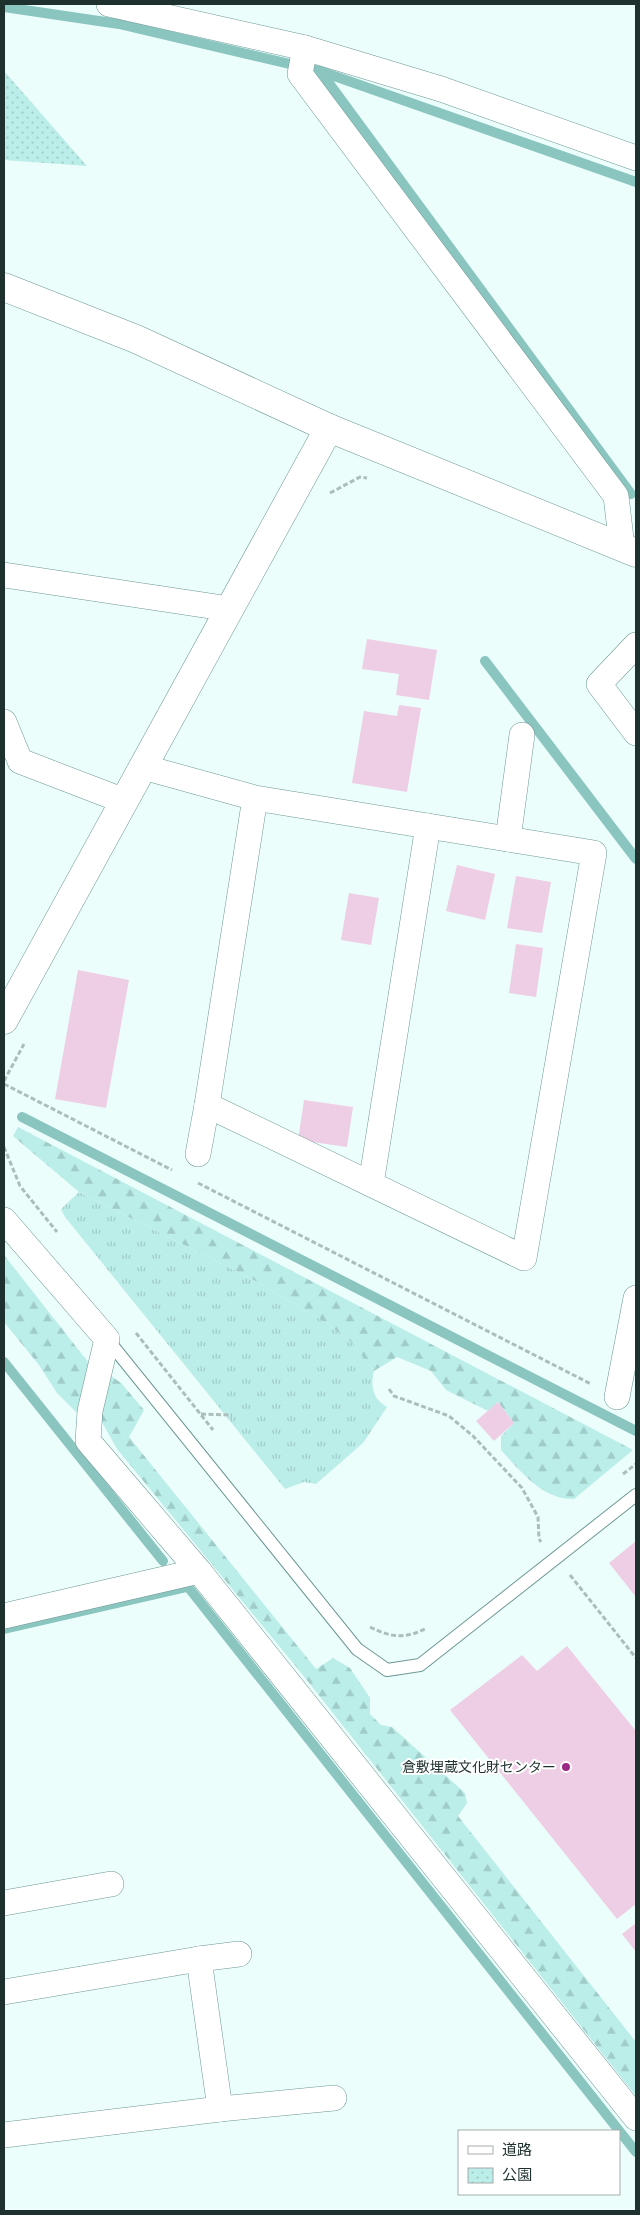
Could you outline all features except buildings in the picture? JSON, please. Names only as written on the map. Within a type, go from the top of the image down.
[{"type":"street","points":[[109,4],[303,60],[441,89],[636,158]]},
{"type":"street","points":[[303,60],[616,496],[629,550]]},
{"type":"street","points":[[4,288],[136,339],[329,428],[629,550]]},
{"type":"street","points":[[4,1020],[329,428]]},
{"type":"street","points":[[4,575],[230,609]]},
{"type":"street","points":[[636,645],[599,684],[636,733]]},
{"type":"street","points":[[4,722],[20,761],[124,801]]},
{"type":"street","points":[[508,839],[522,735]]},
{"type":"street","points":[[143,767],[255,798],[594,853],[524,1258],[207,1106]]},
{"type":"street","points":[[198,1154],[255,798]]},
{"type":"street","points":[[371,1184],[428,826]]},
{"type":"street","points":[[4,1220],[106,1339],[90,1411],[88,1442],[199,1571],[636,2118]]},
{"type":"street","points":[[617,1398],[636,1298]]},
{"type":"street","points":[[4,1616],[199,1571]]},
{"type":"street","points":[[4,1903],[111,1884]]},
{"type":"street","points":[[4,1992],[239,1954]]},
{"type":"street","points":[[199,1959],[220,2109]]},
{"type":"street","points":[[4,2135],[220,2109],[334,2098]]},
{"type":"lane","points":[[106,1339],[357,1649],[387,1670],[420,1665],[636,1495]]},
{"type":"path","points":[[326,500],[331,492],[360,477],[369,478]]},
{"type":"path","points":[[27,1038],[4,1083],[172,1170]]},
{"type":"path","points":[[4,1147],[20,1186],[62,1239]]},
{"type":"path","points":[[190,1180],[617,1398]]},
{"type":"path","points":[[134,1330],[218,1437]]},
{"type":"path","points":[[389,1389],[394,1396],[449,1416],[473,1436],[522,1488],[538,1517],[539,1539],[636,1658]]},
{"type":"path","points":[[200,1414],[232,1415]]},
{"type":"path","points":[[621,1475],[636,1464]]},
{"type":"path","points":[[532,1545],[547,1534]]},
{"type":"path","points":[[369,1626],[386,1635],[408,1636],[427,1628],[434,1622]]},
{"type":"green space","points":[[4,71],[87,166],[4,160]]},
{"type":"green space","points":[[18,1127],[633,1450],[574,1499],[552,1495],[533,1483],[501,1450],[501,1436],[514,1423],[498,1402],[488,1411],[446,1390],[431,1371],[397,1357],[374,1371],[351,1342],[326,1323],[250,1278],[79,1192],[13,1136]]},
{"type":"green space","points":[[79,1192],[250,1278],[326,1323],[351,1342],[374,1371],[372,1382],[374,1392],[378,1400],[387,1407],[363,1443],[316,1484],[304,1482],[285,1489],[65,1217],[61,1209]]},
{"type":"green space","points":[[4,1255],[92,1367],[78,1414],[57,1393],[39,1365],[4,1322]]},
{"type":"green space","points":[[107,1373],[121,1383],[144,1410],[129,1437],[316,1669],[333,1658],[350,1668],[370,1698],[370,1714],[381,1725],[392,1727],[465,1793],[467,1803],[458,1816],[636,2042],[636,2096],[298,1669],[117,1449],[98,1415]]},
{"type":"waterway","points":[[4,7],[119,24],[320,71],[636,182]]},
{"type":"waterway","points":[[320,71],[631,494]]},
{"type":"waterway","points":[[485,661],[636,859]]},
{"type":"waterway","points":[[22,1117],[636,1431]]},
{"type":"waterway","points":[[4,1362],[163,1561]]},
{"type":"waterway","points":[[185,1583],[619,2130]]},
{"type":"waterway","points":[[4,1629],[187,1587]]},
{"type":"waterway","points":[[620,2132],[636,2152]]},
{"type":"place","name":"倉敷埋蔵文化財センター","points":[[566,1767]]}]
